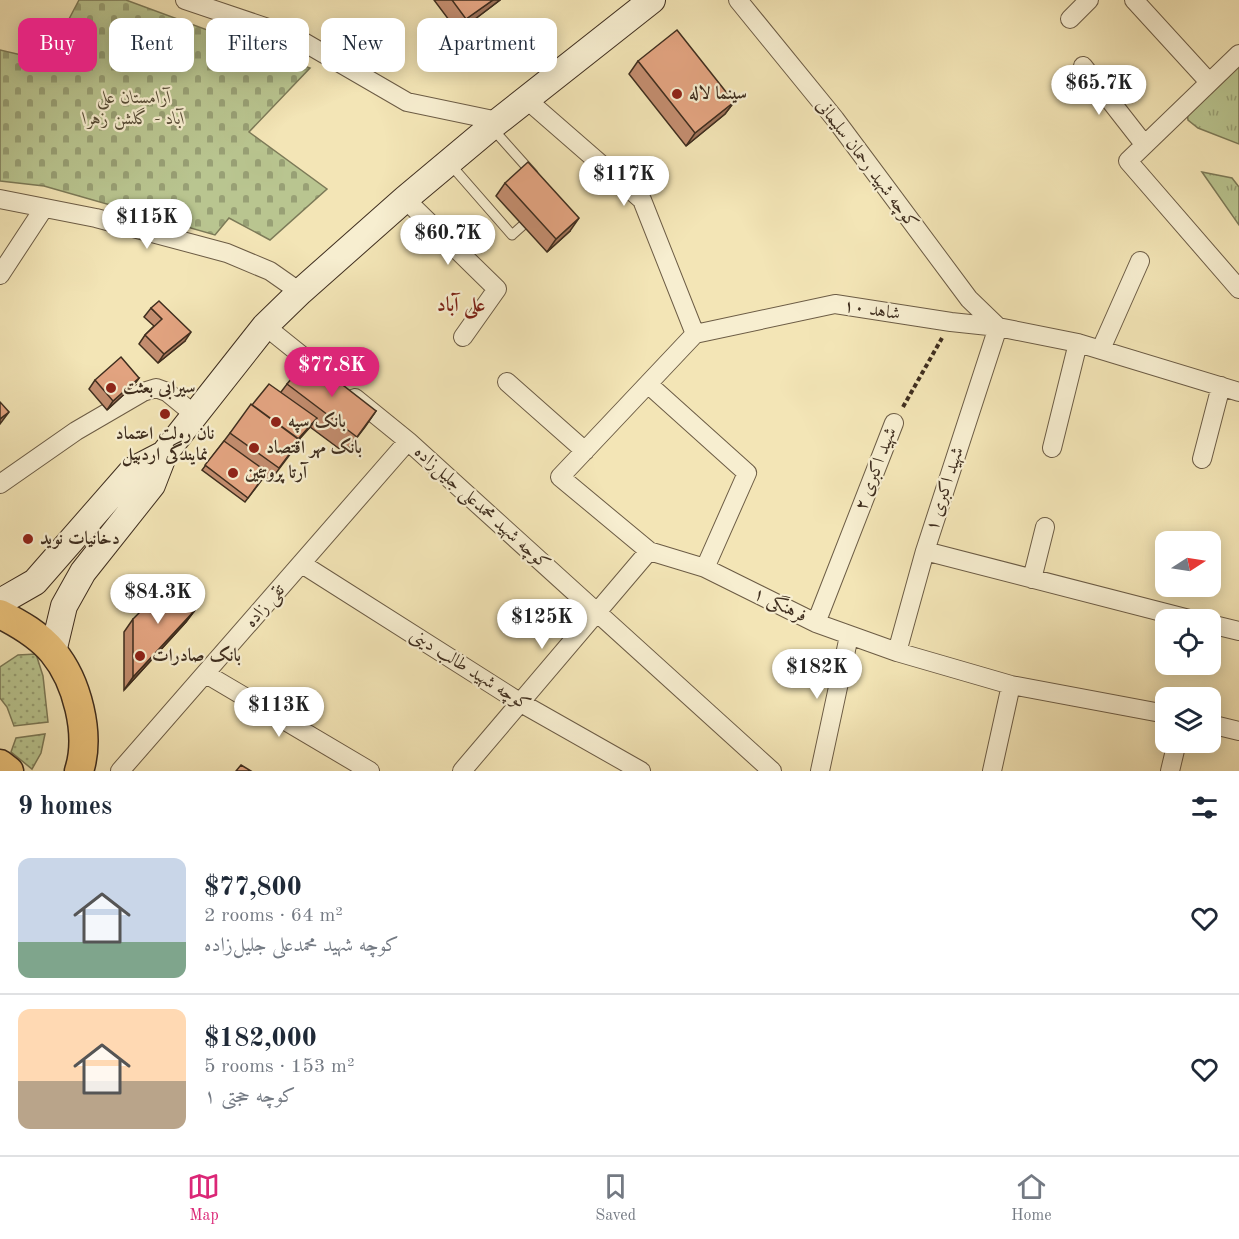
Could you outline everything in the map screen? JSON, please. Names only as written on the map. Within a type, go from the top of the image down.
[{"type":"main road","points":[[53,652],[64,606],[84,572],[152,485],[164,454],[265,326],[405,199],[640,4]]},
{"type":"main road","points":[[0,602],[35,582],[133,470],[164,454]]},
{"type":"main road","points":[[0,614],[24,626],[53,652],[73,686],[83,724],[81,768]]},
{"type":"main road","points":[[0,764],[9,771]]},
{"type":"street","points":[[185,0],[295,37],[407,102],[495,124]]},
{"type":"street","name":"کوچه شهید رحمان سلیمانی","points":[[738,0],[835,119],[969,299],[998,327]]},
{"type":"street","points":[[1070,19],[1089,0]]},
{"type":"street","points":[[1134,0],[1209,82]]},
{"type":"street","points":[[1239,54],[1128,160],[1239,289]]},
{"type":"street","points":[[1083,66],[1144,144]]},
{"type":"street","points":[[507,382],[585,451],[695,334],[642,200],[526,99]]},
{"type":"street","points":[[0,199],[96,218],[227,253],[270,272],[300,292]]},
{"type":"street","points":[[405,199],[497,289],[463,337]]},
{"type":"street","points":[[0,275],[44,208]]},
{"type":"street","points":[[1101,349],[1140,261]]},
{"type":"street","name":"شاهد ۱۰","points":[[695,334],[835,304],[998,327],[1078,343],[1239,392]]},
{"type":"street","name":"کوچه شهید محمدعلی جلیل‌زاده","points":[[265,326],[408,441],[772,771]]},
{"type":"street","name":"شهید اکبری ۱","points":[[897,652],[925,551],[998,327]]},
{"type":"street","points":[[1052,448],[1078,343]]},
{"type":"street","points":[[648,384],[747,473],[705,568]]},
{"type":"street","points":[[1202,459],[1221,386]]},
{"type":"street","points":[[0,484],[76,431],[143,392],[156,388],[167,392],[195,415]]},
{"type":"street","name":"شهید اکبری ۲","points":[[816,623],[894,423]]},
{"type":"street","name":"تقی زاده","points":[[120,771],[408,441]]},
{"type":"street","name":"فرهنگی ۱","points":[[585,451],[560,477],[649,551],[705,568],[816,623],[897,652],[1011,685],[1155,712]]},
{"type":"street","points":[[1032,579],[1045,527]]},
{"type":"street","points":[[462,771],[649,551]]},
{"type":"street","points":[[925,551],[1155,610]]},
{"type":"street","name":"کوچه شهید طالب دینی","points":[[302,564],[521,702],[641,771]]},
{"type":"street","points":[[1221,627],[1239,631]]},
{"type":"street","points":[[820,771],[849,636]]},
{"type":"street","points":[[206,674],[370,771]]},
{"type":"street","points":[[992,771],[1011,685]]},
{"type":"street","points":[[1221,727],[1239,731]]},
{"type":"street","points":[[1170,771],[1174,753]]},
{"type":"lane","points":[[495,124],[538,179]]},
{"type":"lane","points":[[449,162],[512,235],[522,226]]},
{"type":"path","name":"شهید اکبری ۲","points":[[894,423],[951,322]]},
{"type":"green space","name":"آرامستان علی آباد - گلشن زهرا","points":[[79,0],[126,0],[175,18],[109,18],[109,72],[194,72],[194,25],[206,30],[206,72],[306,72],[249,132],[327,189],[270,240],[229,218],[215,235],[44,186],[0,181],[0,50],[18,54],[18,72],[97,72],[97,18],[70,18]]},
{"type":"green space","points":[[1239,63],[1239,144],[1198,128],[1188,120],[1187,112]]},
{"type":"green space","points":[[1202,172],[1232,178],[1239,187],[1239,225]]},
{"type":"green space","points":[[36,654],[43,676],[48,722],[14,726],[7,707],[0,698],[0,667],[18,655]]},
{"type":"green space","points":[[45,734],[41,753],[32,769],[11,752],[16,738]]},
{"type":"building","points":[[452,0],[493,0],[467,18]]},
{"type":"building","name":"سینما لاله","points":[[677,30],[734,102],[695,133],[638,61]]},
{"type":"building","points":[[528,162],[579,218],[556,239],[505,183]]},
{"type":"building","points":[[159,301],[191,332],[164,354],[145,335],[162,319],[151,308]]},
{"type":"building","name":"سیرابی بعثت","points":[[121,357],[139,378],[113,401],[95,380]]},
{"type":"building","points":[[305,363],[317,365],[376,411],[357,437],[287,384]]},
{"type":"building","points":[[269,384],[317,418],[298,439],[252,405]]},
{"type":"building","points":[[0,402],[9,412],[0,419]]},
{"type":"building","points":[[251,404],[300,440],[279,468],[230,433]]},
{"type":"building","name":"آرتا پروتئین","points":[[224,441],[267,472],[248,498],[205,465]]},
{"type":"building","name":"بانک صادرات","points":[[168,584],[195,610],[133,677],[133,619]]},
{"type":"building","points":[[241,765],[251,771],[236,771]]},
{"type":"place","name":"سینما لاله","points":[[677,94]]},
{"type":"place","name":"سیرابی بعثت","points":[[111,388]]},
{"type":"place","name":"نان رولت اعتماد نمایندگی اردبیل","points":[[165,414]]},
{"type":"place","name":"بانک سپه","points":[[276,422]]},
{"type":"place","name":"بانک مهر اقتصاد","points":[[254,448]]},
{"type":"place","name":"آرتا پروتئین","points":[[233,473]]},
{"type":"place","name":"دخانیات نوید","points":[[28,539]]},
{"type":"place","name":"بانک صادرات","points":[[140,656]]},
{"type":"district","name":"علی آباد","points":[[461,306]]}]
